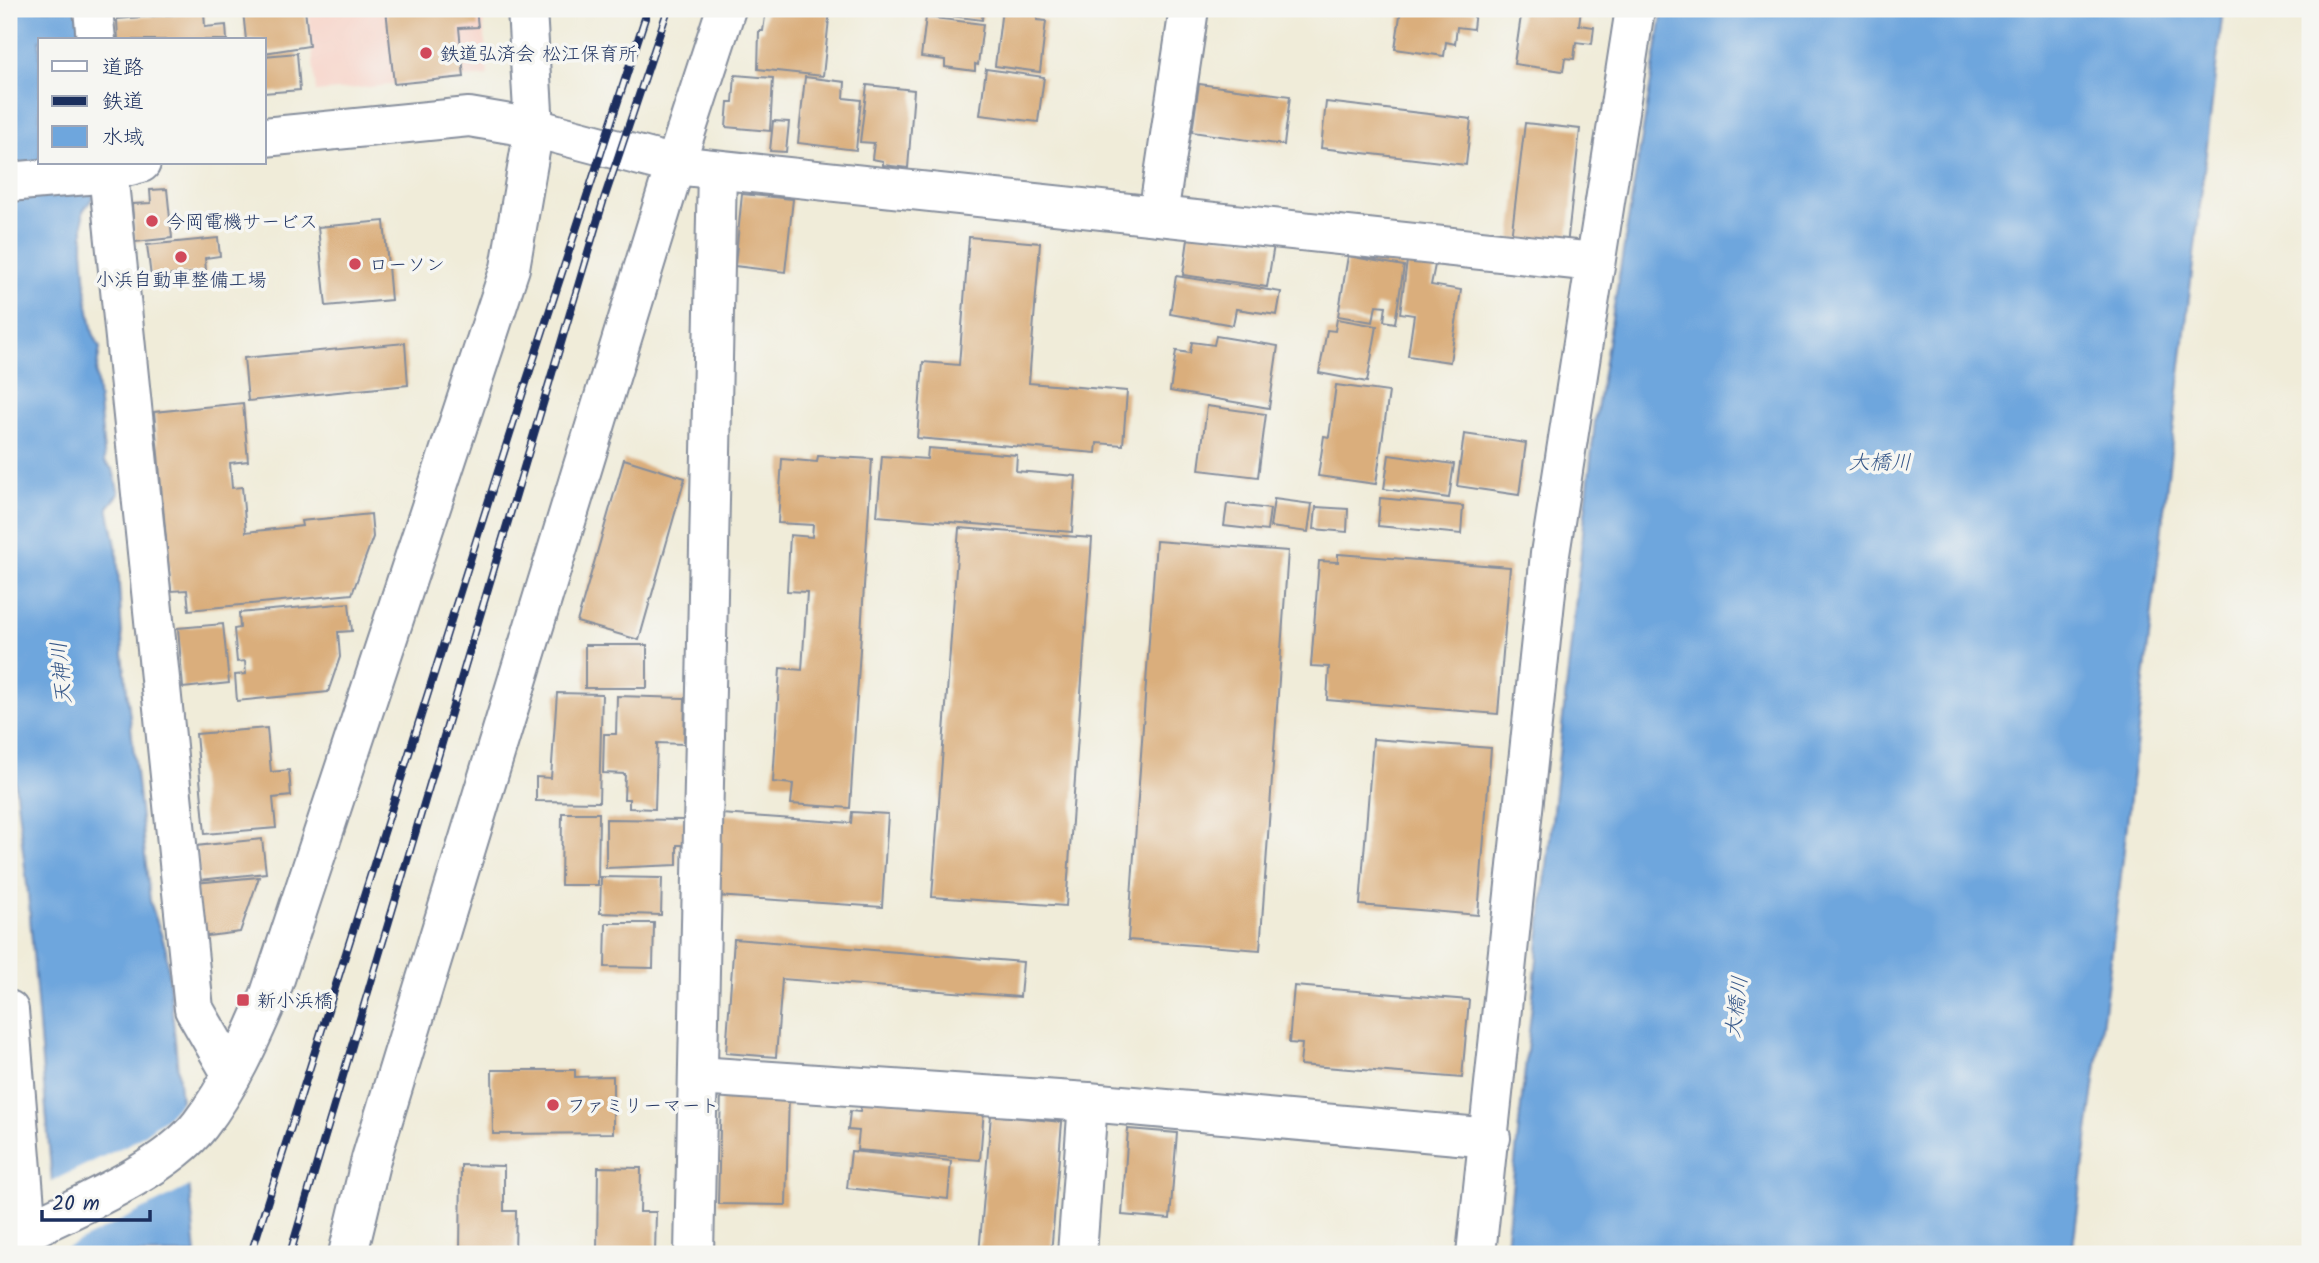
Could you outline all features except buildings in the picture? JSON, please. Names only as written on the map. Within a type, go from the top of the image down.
[{"type":"street","points":[[93,9],[96,38]]},
{"type":"street","points":[[9,1010],[18,1235],[142,1171],[199,1127],[232,1075],[270,994],[510,268],[534,128],[527,9]]},
{"type":"street","points":[[348,1254],[370,1159],[675,165],[726,9]]},
{"type":"street","points":[[1158,215],[1189,9]]},
{"type":"street","points":[[1476,1254],[1491,1138],[1550,554],[1635,9]]},
{"type":"street","points":[[266,137],[469,117],[534,128],[675,165],[1594,262]]},
{"type":"street","points":[[9,182],[113,168],[194,1009],[232,1075]]},
{"type":"street","points":[[694,1254],[717,170]]},
{"type":"street","points":[[698,1076],[1088,1102],[1491,1138]]},
{"type":"street","points":[[1077,1254],[1088,1102]]},
{"type":"shaded area","points":[[308,9],[482,9],[488,76],[316,92]]},
{"type":"water","name":"天神川","points":[[9,9],[78,9],[80,38],[38,38],[38,164],[94,196],[83,211],[87,300],[93,333],[100,348],[96,373],[105,462],[113,470],[119,494],[108,507],[117,551],[123,654],[150,901],[166,949],[196,1254],[58,1254],[28,893],[9,732]]},
{"type":"water","name":"大橋川","points":[[1663,9],[2223,9],[2113,943],[2072,1254],[1505,1254],[1595,422]]},
{"type":"pier","points":[[183,1099],[194,1184],[54,1254],[46,1184],[133,1142],[166,1118]]},
{"type":"railway","points":[[251,1254],[524,389],[648,9]]},
{"type":"railway","points":[[290,1254],[603,202],[668,9]]},
{"type":"place","name":"鉄道弘済会 松江保育所","points":[[426,53]]},
{"type":"place","name":"今岡電機サービス","points":[[152,221]]},
{"type":"place","name":"小浜自動車整備工場","points":[[181,257]]},
{"type":"place","name":"ローソン","points":[[355,264]]},
{"type":"place","name":"新小浜橋","points":[[243,1000]]},
{"type":"place","name":"ファミリーマート","points":[[553,1105]]}]
